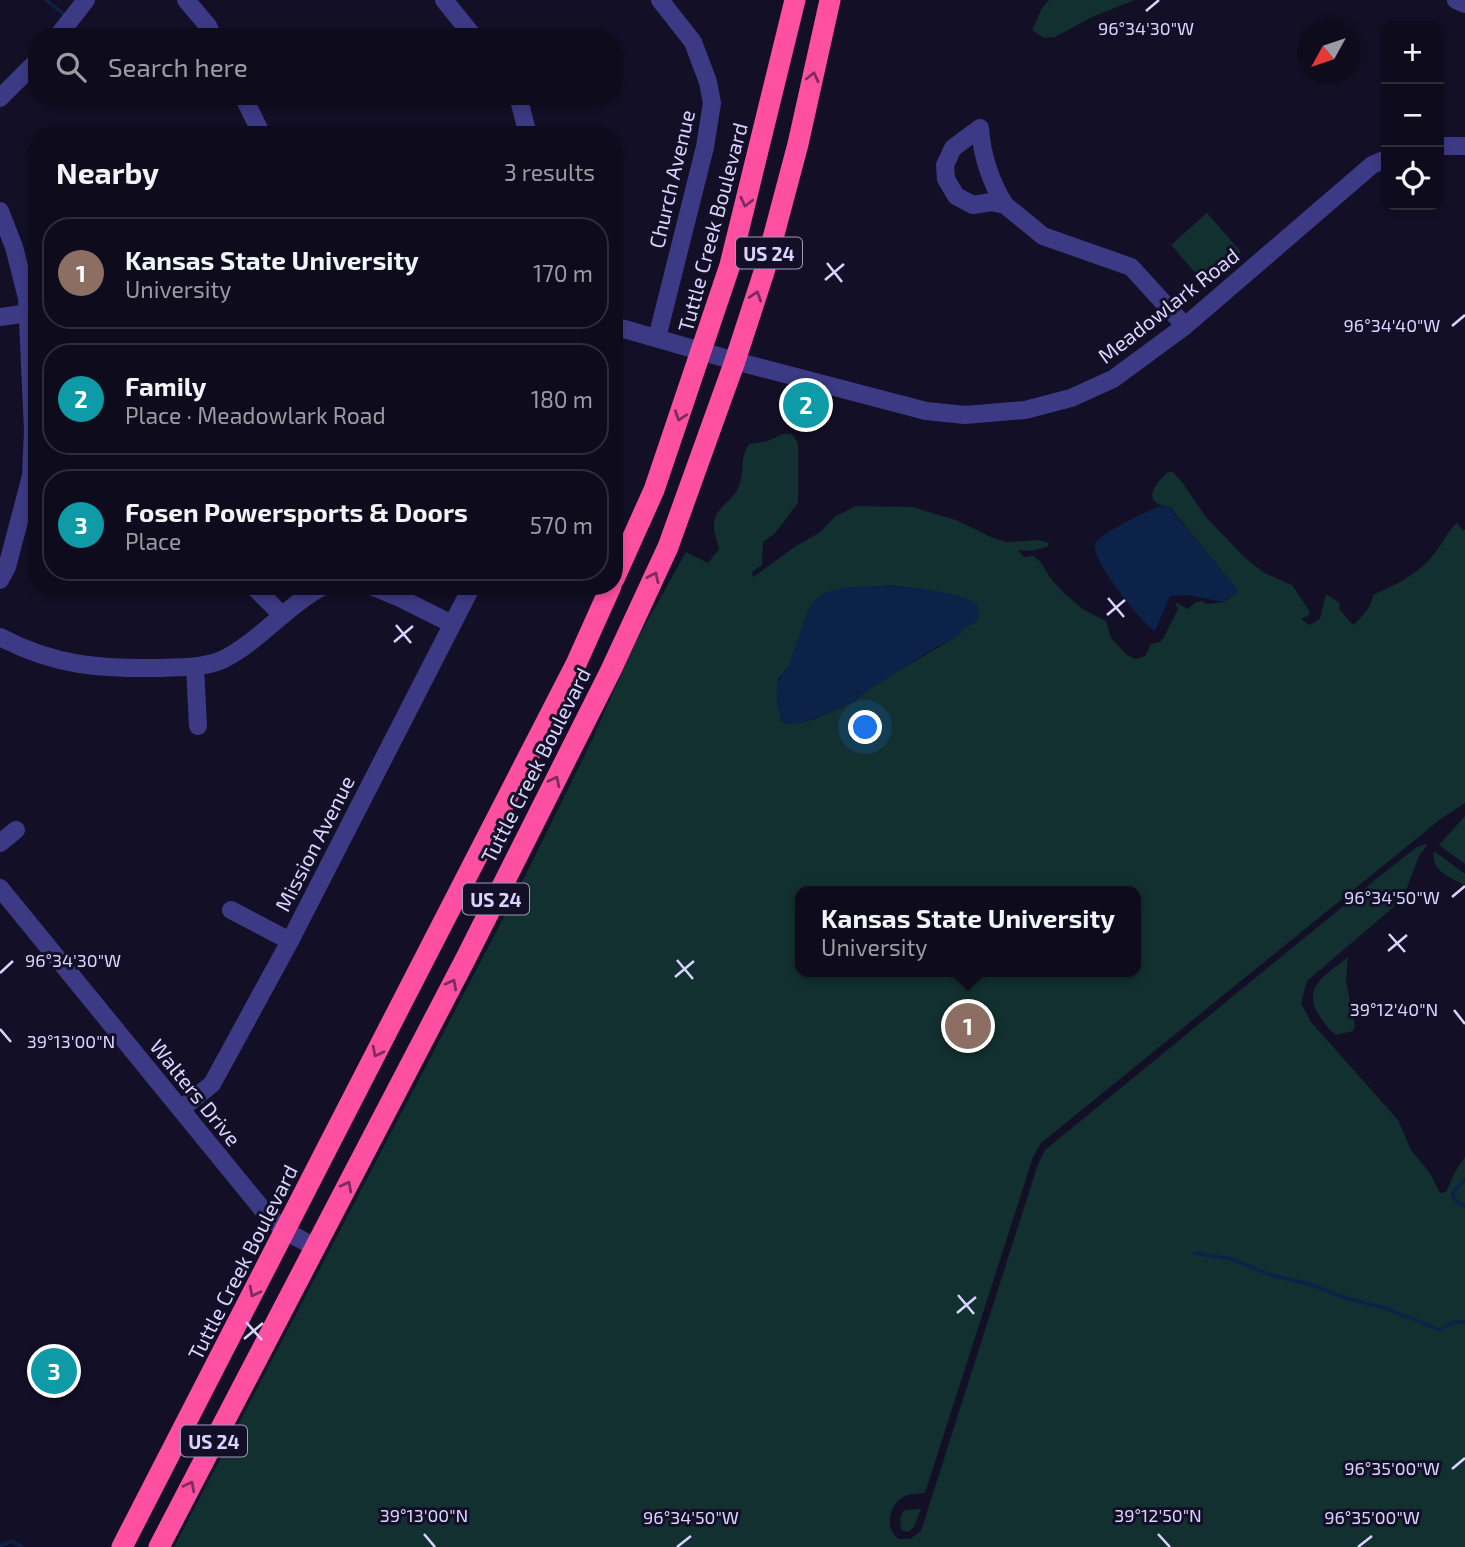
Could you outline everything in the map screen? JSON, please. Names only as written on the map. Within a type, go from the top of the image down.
[{"type":"highway","name":"Tuttle Creek Boulevard","points":[[623,559],[654,490],[730,265],[795,0]]},
{"type":"highway","name":"Tuttle Creek Boulevard","points":[[159,1547],[466,958],[611,670],[668,547],[764,272],[798,144],[830,0]]},
{"type":"highway","name":"Tuttle Creek Boulevard","points":[[122,1547],[576,664],[607,595]]},
{"type":"street","points":[[64,28],[86,0]]},
{"type":"street","points":[[186,0],[209,28]]},
{"type":"street","points":[[444,0],[467,28]]},
{"type":"street","name":"Church Avenue","points":[[657,338],[705,147],[712,103],[708,82],[693,43],[660,0]]},
{"type":"street","points":[[1456,0],[1465,4]]},
{"type":"street","points":[[0,98],[28,70]]},
{"type":"street","points":[[247,105],[258,126]]},
{"type":"street","points":[[521,105],[527,126]]},
{"type":"street","points":[[1005,205],[991,202],[973,205],[956,196],[945,177],[944,165],[953,148],[980,128],[990,176],[1005,205],[1043,236],[1131,267],[1185,326]]},
{"type":"street","points":[[1444,146],[1465,146]]},
{"type":"street","name":"Meadowlark Road","points":[[623,329],[926,411],[965,415],[1013,411],[1071,398],[1113,379],[1185,326],[1372,165],[1381,161]]},
{"type":"street","points":[[0,211],[25,287],[28,313],[0,317]]},
{"type":"street","points":[[0,580],[7,567],[28,487]]},
{"type":"street","points":[[262,595],[282,615]]},
{"type":"street","points":[[0,637],[50,657],[86,666],[121,669],[195,667],[223,659],[249,642],[307,595]]},
{"type":"street","points":[[393,595],[452,624]]},
{"type":"street","name":"Mission Avenue","points":[[181,1109],[212,1084],[290,940],[467,595]]},
{"type":"street","points":[[195,667],[198,726]]},
{"type":"street","points":[[0,844],[16,830]]},
{"type":"street","name":"Walters Drive","points":[[0,888],[263,1210],[285,1231],[315,1247]]},
{"type":"street","points":[[231,910],[290,940]]},
{"type":"green space","points":[[1049,0],[1135,0],[1094,16],[1055,37],[1044,38],[1032,30],[1042,8]]},
{"type":"green space","points":[[1207,213],[1241,252],[1205,284],[1171,245]]},
{"type":"green space","points":[[786,434],[793,436],[798,444],[798,503],[775,533],[763,542],[762,565],[752,572],[753,577],[819,533],[836,516],[856,506],[912,507],[956,520],[1006,542],[1038,540],[1049,543],[1047,547],[1030,551],[1018,550],[1024,557],[1033,556],[1040,561],[1051,579],[1084,610],[1106,621],[1111,638],[1127,655],[1136,659],[1145,656],[1151,644],[1163,639],[1178,609],[1175,602],[1188,609],[1196,602],[1224,602],[1238,591],[1170,507],[1155,502],[1152,493],[1154,488],[1168,472],[1173,472],[1182,482],[1206,517],[1243,556],[1264,573],[1292,585],[1310,612],[1302,620],[1310,625],[1320,619],[1326,594],[1340,603],[1339,609],[1353,625],[1366,612],[1373,595],[1424,565],[1457,523],[1463,531],[1465,529],[1465,803],[1442,818],[1041,1143],[1033,1157],[925,1493],[909,1495],[898,1501],[892,1511],[890,1524],[894,1535],[899,1539],[910,1539],[921,1531],[1038,1164],[1045,1150],[1380,876],[1417,847],[1425,844],[1427,845],[1419,856],[1405,893],[1396,905],[1307,981],[1301,1003],[1311,1022],[1398,1120],[1411,1150],[1430,1173],[1440,1193],[1446,1192],[1465,1157],[1465,1547],[174,1547],[518,890],[592,740],[636,641],[686,552],[708,563],[719,549],[714,521],[739,486],[743,460],[749,444]],"holes":[[[890,585],[967,599],[954,638],[883,680],[855,701],[812,720],[785,724],[781,719],[777,699],[778,679],[789,666],[809,609],[825,593]]]},
{"type":"green space","points":[[1465,816],[1465,864],[1439,845]]},
{"type":"green space","points":[[1434,851],[1465,874],[1465,885],[1438,868]]},
{"type":"green space","points":[[1348,957],[1346,981],[1355,1026],[1353,1031],[1336,1035],[1315,1008],[1314,990],[1324,976]]},
{"type":"green space","points":[[921,1509],[914,1527],[908,1532],[901,1530],[900,1518],[904,1510]]},
{"type":"water","points":[[1160,506],[1169,507],[1238,590],[1237,594],[1224,602],[1187,595],[1170,596],[1155,631],[1129,604],[1108,576],[1100,563],[1095,544],[1114,529]]},
{"type":"water","points":[[890,585],[961,597],[977,605],[977,621],[965,628],[960,635],[933,649],[855,701],[802,723],[782,722],[777,695],[778,682],[789,666],[806,616],[816,600],[821,595],[837,589]]},
{"type":"waterway","points":[[46,0],[66,16]]},
{"type":"waterway","points":[[1465,1179],[1453,1193],[1453,1198],[1465,1207]]},
{"type":"waterway","points":[[1194,1253],[1232,1259],[1270,1275],[1309,1284],[1349,1299],[1388,1309],[1439,1330],[1454,1322],[1465,1322]]},
{"type":"waterway","points":[[0,1546],[12,1541],[22,1547]]},
{"type":"place","name":"Family","points":[[806,405]]},
{"type":"place","name":"Kansas State University","points":[[968,1026]]},
{"type":"place","name":"Fosen Powersports & Doors","points":[[54,1371]]}]
